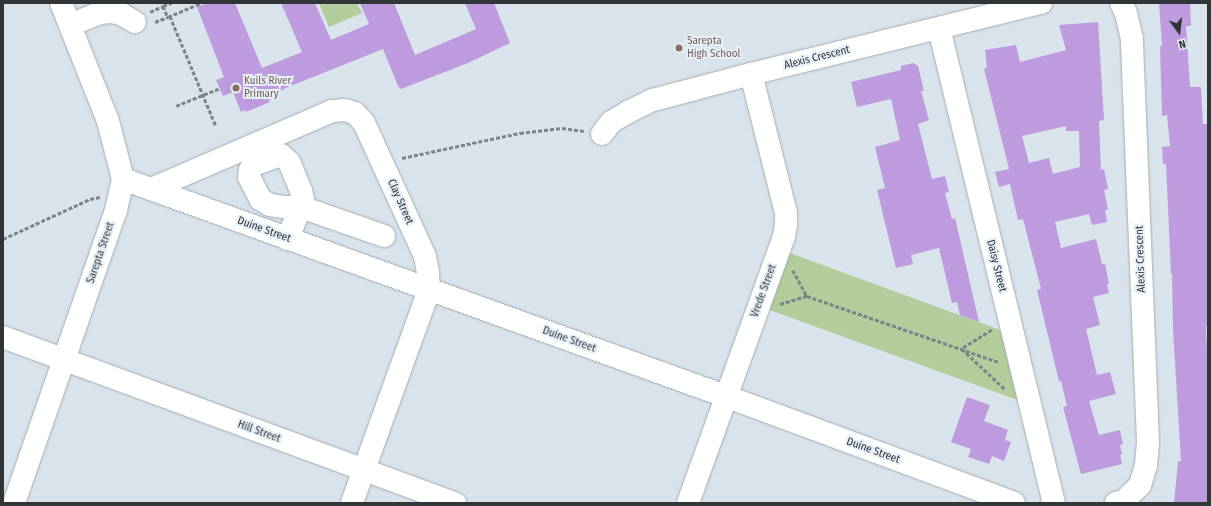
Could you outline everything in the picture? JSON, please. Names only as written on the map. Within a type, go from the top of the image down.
[{"type":"street","name":"Sarepta Street","points":[[14,503],[118,201],[123,179],[108,121],[61,3]]},
{"type":"street","name":"Alexis Crescent","points":[[602,134],[611,122],[653,100],[751,74],[1041,3]]},
{"type":"street","name":"Alexis Crescent","points":[[1116,503],[1124,501],[1140,485],[1146,466],[1148,442],[1132,39],[1126,13],[1121,3]]},
{"type":"street","points":[[70,25],[100,13],[111,12],[140,18]]},
{"type":"street","name":"Daisy Street","points":[[939,28],[1054,503]]},
{"type":"street","name":"Vrede Street","points":[[688,503],[725,396],[784,237],[786,213],[751,74]]},
{"type":"street","name":"Clay Street","points":[[152,189],[332,111],[345,110],[355,113],[364,123],[424,256],[428,273],[429,290],[352,503]]},
{"type":"street","name":"Duine Street","points":[[123,179],[725,396],[983,498],[1014,503]]},
{"type":"street","points":[[287,239],[301,207],[384,236]]},
{"type":"street","name":"Hill Street","points":[[3,337],[64,361],[455,503]]},
{"type":"path","points":[[140,18],[171,3]]},
{"type":"path","points":[[170,16],[201,3]]},
{"type":"path","points":[[163,6],[168,17],[170,16],[216,126]]},
{"type":"path","points":[[176,106],[220,88]]},
{"type":"path","points":[[383,163],[463,144],[520,133],[562,128],[602,134]]},
{"type":"path","points":[[3,238],[90,199],[102,197],[118,201]]},
{"type":"path","points":[[776,258],[789,263],[807,296]]},
{"type":"path","points":[[760,302],[772,306],[807,296],[1004,363],[1019,360]]},
{"type":"path","points":[[962,349],[990,331],[1011,325]]},
{"type":"path","points":[[962,349],[1006,390],[1026,386]]},
{"type":"green space","points":[[319,3],[357,3],[362,13],[329,27]]},
{"type":"green space","points":[[787,252],[1003,331],[1020,401],[767,309]]},
{"type":"building","points":[[208,3],[235,3],[262,68],[302,52],[281,3],[315,3],[331,40],[369,24],[360,3],[394,3],[415,55],[476,29],[465,3],[494,3],[510,43],[468,63],[401,89],[398,86],[383,49],[283,89],[284,90],[277,92],[278,97],[269,100],[270,102],[246,112],[245,110],[241,112],[233,92],[223,96],[216,80],[224,77],[197,7]]},
{"type":"building","points":[[1159,3],[1190,3],[1191,26],[1186,26],[1190,87],[1201,87],[1203,124],[1208,124],[1208,326],[1206,326],[1208,379],[1208,503],[1174,503],[1178,461],[1181,461],[1173,330],[1172,274],[1166,164],[1163,164],[1162,147],[1170,146],[1167,115],[1162,116],[1160,46],[1162,46]]},
{"type":"building","points":[[1098,22],[1104,120],[1099,121],[1101,170],[1104,169],[1108,189],[1104,190],[1108,210],[1105,210],[1107,222],[1092,225],[1089,214],[1055,222],[1061,248],[1096,239],[1102,264],[1105,264],[1109,284],[1107,284],[1109,293],[1093,297],[1100,325],[1086,329],[1097,375],[1110,372],[1116,394],[1089,401],[1099,435],[1120,430],[1123,444],[1120,445],[1122,464],[1081,474],[1063,407],[1067,406],[1061,381],[1059,381],[1037,290],[1041,289],[1023,219],[1018,220],[1010,184],[999,187],[995,172],[1009,169],[984,69],[987,68],[985,50],[1016,45],[1020,62],[1066,50],[1059,25]],"holes":[[[1066,126],[1066,131],[1079,131],[1080,167],[1053,174],[1049,158],[1029,163],[1022,136]]]},
{"type":"building","points":[[913,63],[918,66],[924,91],[921,91],[929,120],[918,124],[932,179],[945,176],[949,192],[945,193],[952,219],[955,218],[979,322],[960,315],[957,302],[952,303],[939,248],[911,255],[913,264],[896,268],[877,190],[885,188],[875,147],[900,140],[891,99],[857,107],[851,82],[901,70],[901,66]]},
{"type":"building","points":[[967,397],[990,405],[984,421],[1008,430],[1005,440],[1011,442],[1004,461],[992,456],[989,464],[968,457],[971,449],[951,442]]},
{"type":"place","name":"Sarepta High School","points":[[679,48]]},
{"type":"place","name":"Kuils River Primary","points":[[236,88]]}]
